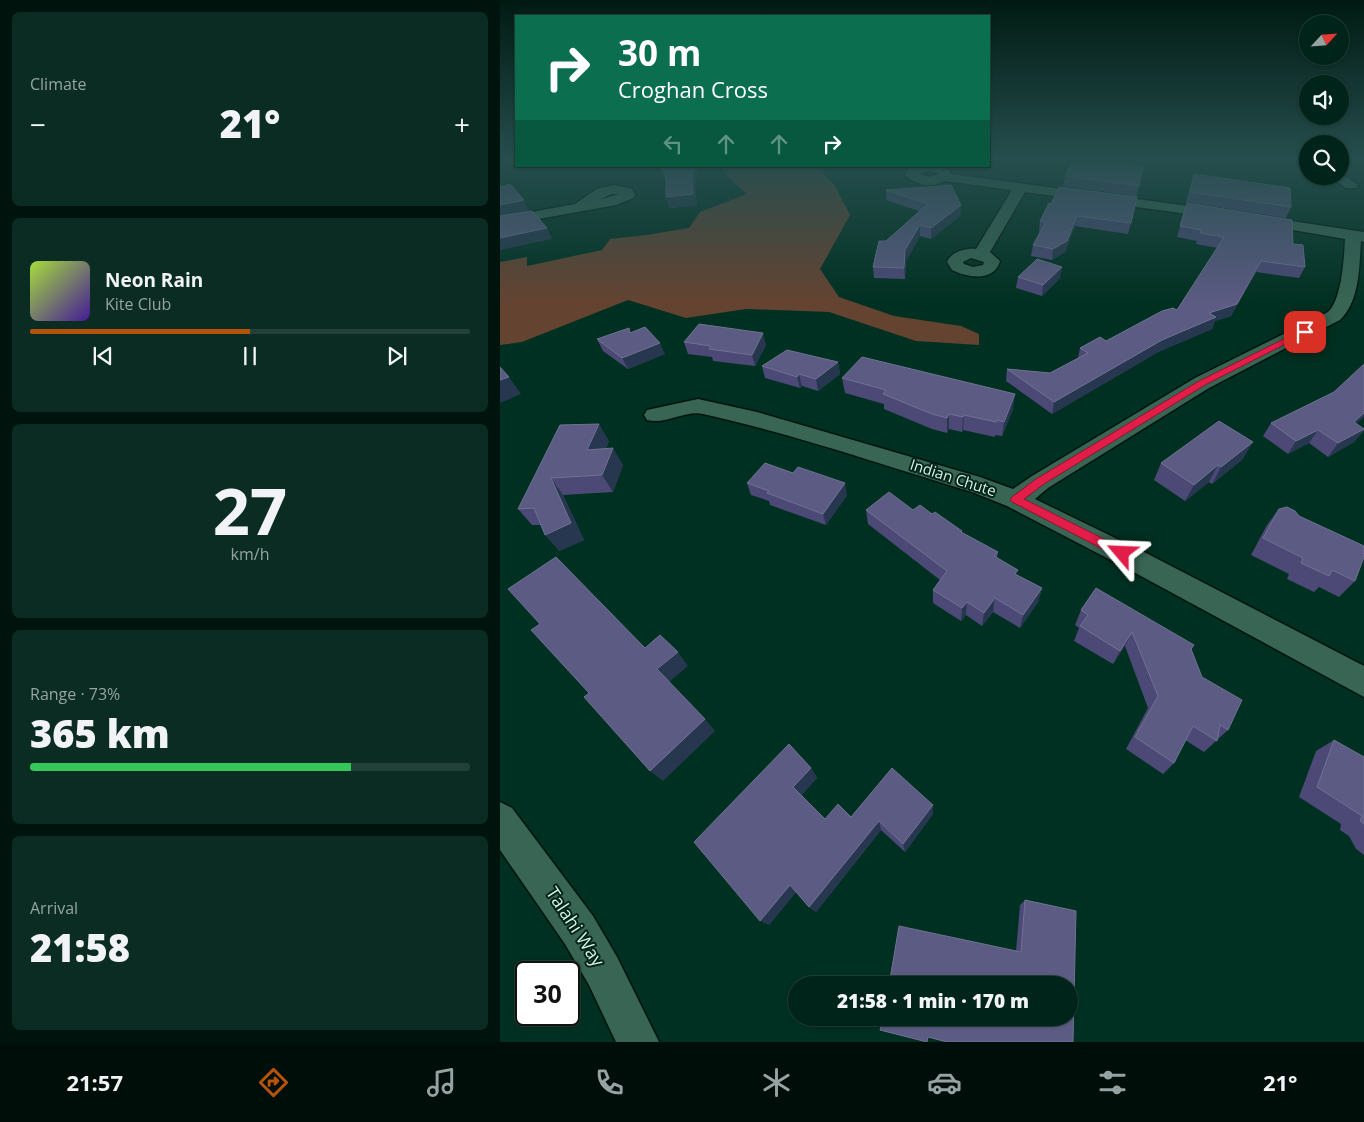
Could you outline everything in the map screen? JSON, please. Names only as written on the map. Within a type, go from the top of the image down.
[{"type":"street","points":[[500,222],[580,207]]},
{"type":"street","points":[[981,254],[1009,207]]},
{"type":"street","points":[[1016,500],[1040,482],[1202,383],[1334,316],[1343,306],[1353,246],[1358,237],[1172,207]]},
{"type":"street","name":"Indian Chute","points":[[655,415],[698,406],[725,412],[924,468],[1016,500],[1138,561],[1364,682]]},
{"type":"street","name":"Talahi Way","points":[[500,820],[579,930],[603,971],[638,1042]]},
{"type":"shaded area","points":[[714,207],[846,207],[850,215],[820,269],[839,297],[894,316],[961,326],[979,334],[979,345],[916,341],[829,312],[746,309],[686,318],[628,300],[522,342],[500,345],[500,262],[527,257],[527,266],[602,250],[610,239],[689,228],[700,212]]},
{"type":"building","points":[[925,207],[959,207],[931,228],[920,225],[905,250],[904,268],[873,267],[879,241],[886,241]]},
{"type":"building","points":[[1047,207],[1135,207],[1131,223],[1077,216],[1067,241],[1053,249],[1033,245],[1046,222],[1040,221]]},
{"type":"building","points":[[1186,207],[1209,207],[1292,220],[1293,244],[1303,245],[1305,267],[1261,261],[1237,304],[1209,313],[1216,317],[1162,340],[1054,402],[1007,369],[1050,373],[1088,353],[1080,348],[1100,337],[1106,341],[1162,311],[1173,308],[1177,310],[1224,237],[1200,233],[1201,230],[1180,226]]},
{"type":"building","points":[[532,211],[547,228],[500,238],[500,216]]},
{"type":"building","points":[[1037,259],[1062,267],[1043,285],[1018,277]]},
{"type":"building","points":[[699,324],[763,333],[752,355],[709,349],[711,346],[684,342]]},
{"type":"building","points":[[645,327],[660,343],[622,358],[597,339],[629,328],[630,333]]},
{"type":"building","points":[[787,350],[838,362],[816,379],[799,374],[797,377],[762,366]]},
{"type":"building","points":[[862,357],[1015,394],[1004,422],[964,415],[963,417],[949,414],[947,418],[932,414],[883,394],[886,390],[842,378]]},
{"type":"building","points":[[1364,364],[1364,413],[1354,422],[1364,429],[1338,443],[1318,430],[1296,441],[1271,423],[1334,392]]},
{"type":"building","points":[[500,367],[509,377],[500,380]]},
{"type":"building","points":[[1219,421],[1253,442],[1221,467],[1218,465],[1194,485],[1161,463]]},
{"type":"building","points":[[599,424],[587,450],[613,448],[602,475],[551,478],[571,523],[545,535],[534,508],[518,509],[560,425]]},
{"type":"building","points":[[765,463],[793,473],[798,467],[845,483],[823,514],[767,493],[769,491],[747,483]]},
{"type":"building","points":[[889,492],[913,510],[920,505],[932,514],[935,512],[961,532],[998,552],[994,556],[1018,570],[1015,574],[1042,588],[1023,615],[995,598],[984,613],[967,602],[962,608],[933,590],[947,571],[866,510]]},
{"type":"building","points":[[1287,507],[1295,511],[1299,516],[1364,546],[1364,557],[1355,581],[1332,570],[1329,576],[1301,563],[1303,558],[1263,538],[1279,509]]},
{"type":"building","points":[[556,557],[645,648],[660,635],[678,652],[657,669],[705,719],[650,771],[584,697],[589,693],[531,630],[540,624],[508,589]]},
{"type":"building","points":[[1096,588],[1194,645],[1191,649],[1202,677],[1242,700],[1228,730],[1220,725],[1217,741],[1193,726],[1174,763],[1135,737],[1158,696],[1132,632],[1120,651],[1080,626],[1088,615],[1081,610]]},
{"type":"building","points":[[1334,740],[1364,757],[1364,824],[1360,821],[1362,816],[1317,787]]},
{"type":"building","points":[[789,744],[811,768],[793,787],[825,819],[838,804],[851,817],[892,768],[933,805],[903,844],[879,821],[809,907],[790,885],[760,921],[694,842]]},
{"type":"building","points":[[1025,900],[1076,911],[1075,976],[891,976],[899,926],[1021,952]]},
{"type":"building","points":[[881,1026],[1073,1026],[1073,1042],[947,1042],[928,1037],[927,1042],[880,1030]]},
{"type":"route","points":[[1122,553],[1016,500],[1040,482],[1103,442],[1202,383],[1305,332]]}]
